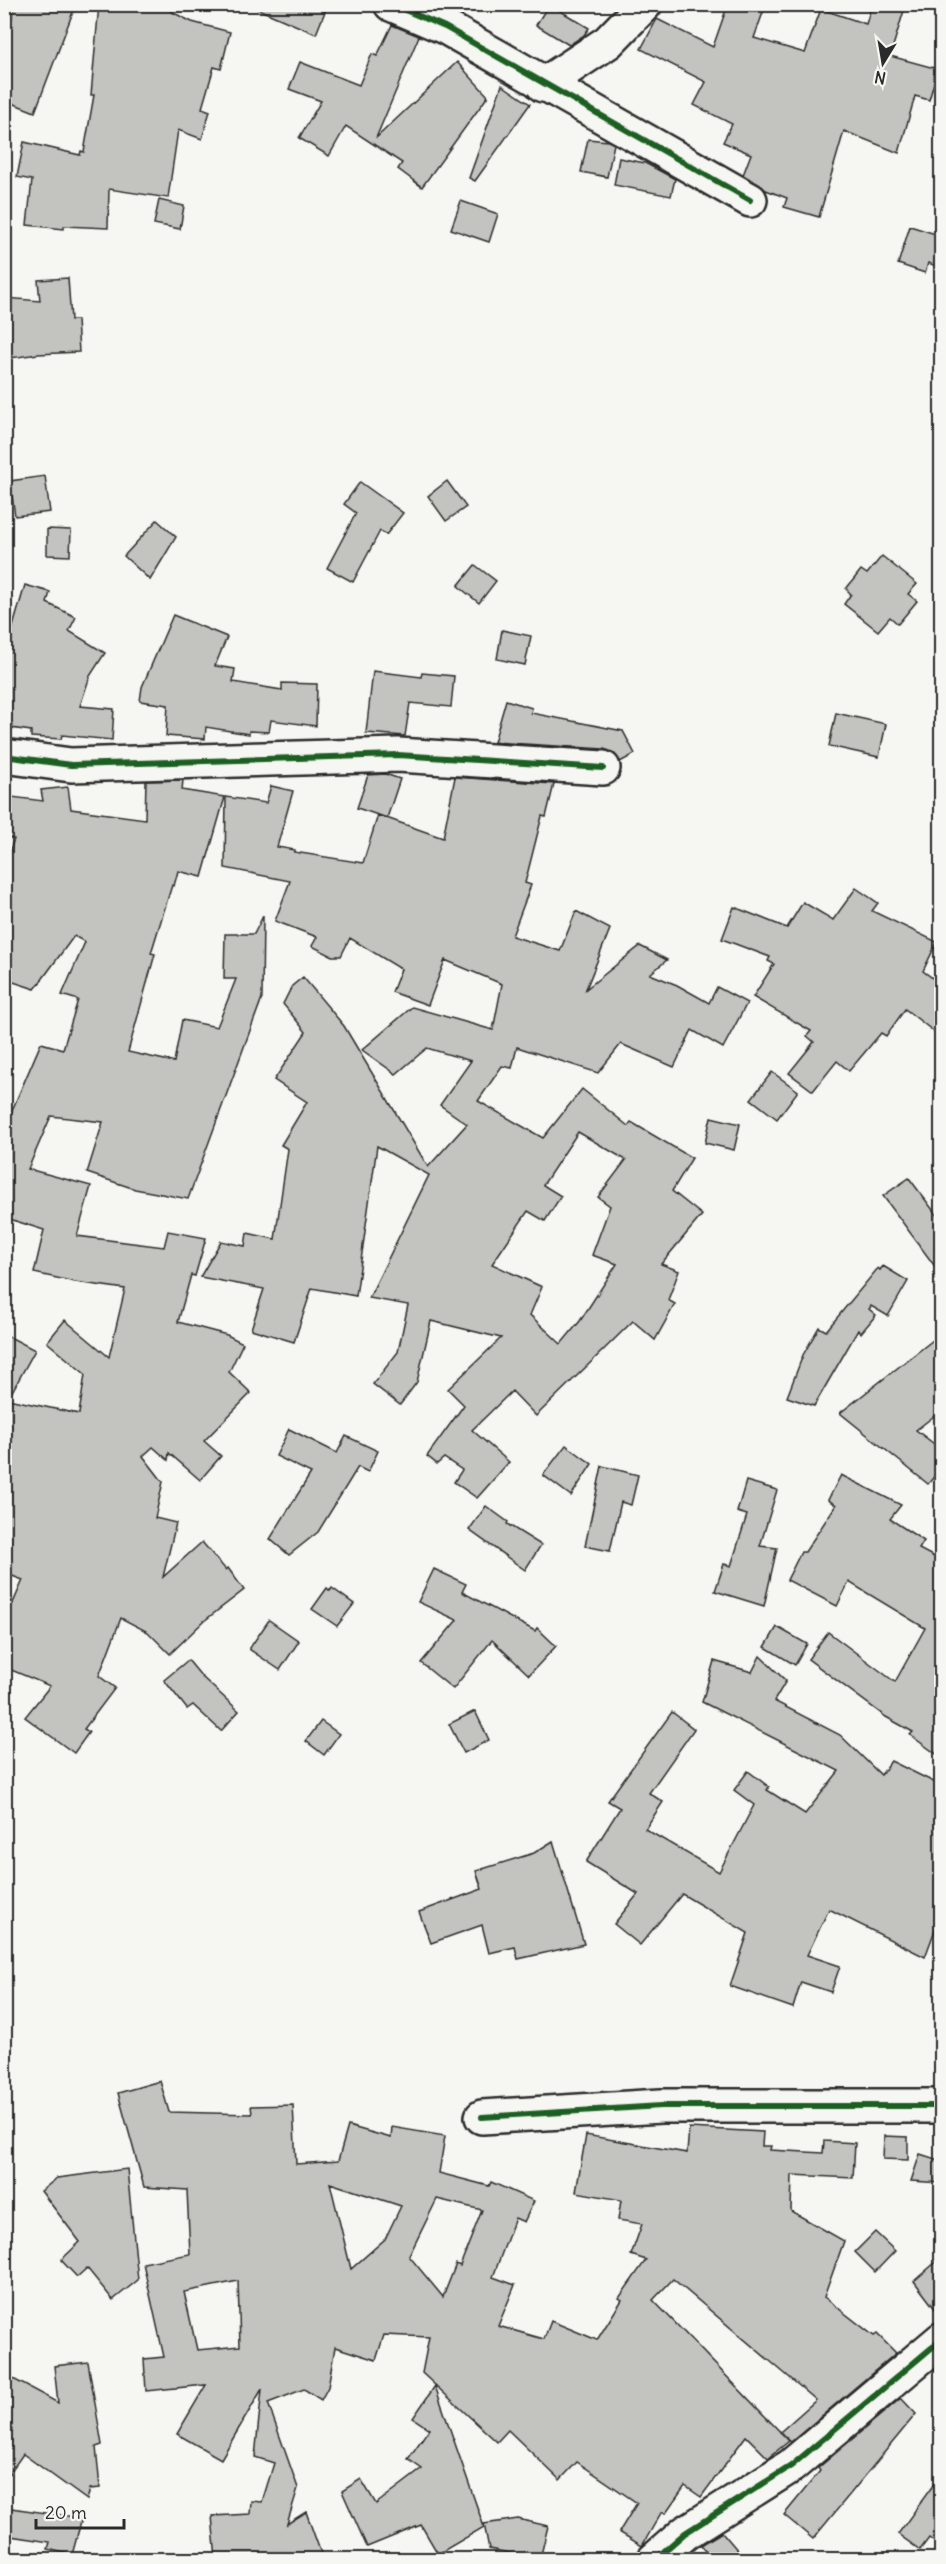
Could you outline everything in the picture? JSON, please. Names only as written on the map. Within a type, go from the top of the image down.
[{"type":"street","points":[[391,4],[445,27],[543,85],[750,200]]},
{"type":"street","points":[[543,85],[608,42],[645,4]]},
{"type":"street","points":[[4,756],[71,765],[398,755],[603,768]]},
{"type":"street","points":[[482,2117],[661,2106],[942,2106]]},
{"type":"street","points":[[654,2559],[685,2533],[791,2466],[942,2339]]},
{"type":"building","points":[[13,4],[76,4],[35,112],[4,100],[4,15],[12,18]]},
{"type":"building","points":[[99,4],[173,4],[172,12],[192,22],[230,32],[221,69],[214,67],[202,108],[210,111],[202,139],[178,130],[168,198],[109,189],[108,228],[64,226],[64,229],[27,225],[32,180],[17,177],[24,142],[80,155],[81,151],[84,152],[94,95],[91,95]]},
{"type":"building","points":[[246,4],[328,4],[316,34]]},
{"type":"building","points":[[549,4],[589,28],[584,35],[569,45],[536,25]]},
{"type":"building","points":[[728,4],[766,4],[754,38],[805,53],[821,9],[866,24],[872,4],[906,4],[890,56],[938,69],[929,100],[915,96],[899,153],[844,131],[819,217],[784,207],[787,198],[766,190],[743,175],[751,154],[723,142],[732,124],[694,105],[706,82],[641,49],[657,19],[713,47]]},
{"type":"building","points":[[392,25],[419,36],[376,138],[457,62],[488,96],[422,187],[398,169],[402,163],[346,126],[329,156],[299,138],[321,101],[289,89],[300,62],[359,85],[372,54],[377,56]]},
{"type":"building","points":[[502,85],[530,104],[475,181],[469,178]]},
{"type":"building","points":[[588,139],[608,141],[614,144],[607,177],[581,172]]},
{"type":"building","points":[[619,158],[645,163],[675,179],[671,196],[614,185]]},
{"type":"building","points":[[159,200],[184,206],[180,229],[154,224]]},
{"type":"building","points":[[461,201],[498,214],[489,242],[451,229]]},
{"type":"building","points":[[910,226],[942,236],[942,268],[928,263],[925,273],[898,264]]},
{"type":"building","points":[[68,278],[71,320],[77,320],[79,352],[38,354],[4,359],[6,298],[40,301],[38,280]]},
{"type":"building","points":[[45,476],[50,512],[15,516],[10,481]]},
{"type":"building","points":[[447,481],[466,507],[446,521],[428,496]]},
{"type":"building","points":[[360,482],[403,513],[386,535],[380,531],[353,582],[327,568],[356,513],[344,504]]},
{"type":"building","points":[[157,520],[176,537],[150,580],[124,556]]},
{"type":"building","points":[[47,529],[71,530],[70,556],[47,555]]},
{"type":"building","points":[[882,556],[917,584],[908,594],[917,601],[898,624],[890,617],[878,631],[844,604],[851,594],[846,589],[861,570],[867,574]]},
{"type":"building","points":[[475,565],[496,581],[479,603],[458,586]]},
{"type":"building","points":[[25,585],[50,592],[47,603],[76,617],[69,631],[105,653],[90,676],[80,706],[114,709],[112,740],[62,735],[61,739],[31,737],[31,731],[4,727],[4,628],[12,630]]},
{"type":"building","points":[[173,615],[227,637],[215,666],[235,669],[233,682],[282,690],[282,683],[317,684],[316,726],[271,720],[269,732],[249,731],[249,734],[206,727],[205,739],[166,736],[168,705],[140,701],[142,687]]},
{"type":"building","points":[[502,630],[531,636],[525,665],[497,659]]},
{"type":"building","points":[[373,671],[421,677],[422,673],[454,676],[451,707],[410,703],[405,736],[366,733]]},
{"type":"building","points":[[506,700],[532,708],[531,713],[623,731],[635,754],[620,762],[614,753],[604,749],[494,742]]},
{"type":"building","points":[[836,713],[886,724],[879,757],[829,746]]},
{"type":"building","points":[[385,774],[400,779],[387,818],[357,808],[368,775]]},
{"type":"building","points":[[455,777],[554,784],[546,817],[542,816],[525,883],[531,885],[512,936],[560,951],[576,911],[610,929],[586,989],[640,946],[667,960],[650,974],[677,985],[709,1003],[717,987],[747,1003],[723,1048],[692,1030],[674,1067],[621,1044],[598,1073],[517,1047],[512,1068],[502,1066],[478,1101],[543,1138],[582,1089],[628,1126],[631,1122],[692,1158],[672,1191],[702,1215],[661,1264],[679,1271],[668,1300],[675,1304],[655,1340],[633,1321],[536,1416],[512,1391],[472,1430],[509,1462],[477,1498],[454,1482],[462,1470],[444,1458],[437,1464],[427,1456],[464,1405],[448,1389],[501,1338],[431,1321],[417,1382],[400,1405],[373,1384],[398,1352],[408,1305],[369,1298],[429,1175],[377,1146],[356,1296],[312,1288],[294,1342],[251,1329],[264,1289],[200,1277],[221,1241],[245,1246],[247,1233],[275,1239],[288,1149],[281,1145],[307,1102],[274,1080],[306,1032],[283,1004],[292,986],[303,977],[344,1026],[428,1167],[467,1124],[440,1105],[471,1061],[427,1048],[396,1074],[362,1050],[412,1007],[493,1030],[502,984],[445,960],[428,1005],[392,992],[401,969],[350,938],[341,956],[332,956],[312,946],[317,937],[275,921],[290,881],[225,868],[226,797],[266,803],[271,786],[293,791],[277,847],[295,850],[294,852],[363,863],[378,815],[443,838]],"holes":[[[578,1132],[626,1160],[598,1197],[610,1206],[592,1255],[617,1264],[580,1321],[561,1344],[530,1315],[542,1287],[492,1264],[528,1211],[545,1221],[561,1196],[543,1185]]]},
{"type":"building","points":[[183,780],[182,790],[225,797],[202,877],[178,871],[174,886],[172,885],[151,953],[155,954],[128,1052],[174,1062],[182,1020],[217,1027],[236,979],[224,979],[225,934],[254,934],[263,916],[262,998],[188,1199],[135,1189],[87,1173],[103,1122],[51,1116],[28,1169],[91,1186],[77,1236],[164,1247],[168,1231],[206,1238],[195,1276],[191,1275],[178,1322],[227,1335],[243,1343],[229,1372],[251,1393],[204,1441],[221,1456],[200,1480],[169,1453],[168,1460],[153,1447],[143,1456],[163,1482],[155,1518],[176,1523],[163,1577],[202,1542],[226,1570],[228,1568],[244,1590],[204,1621],[170,1654],[148,1632],[121,1618],[99,1676],[115,1688],[84,1729],[89,1732],[74,1753],[25,1717],[50,1686],[4,1667],[4,1624],[23,1580],[4,1573],[4,1334],[35,1350],[8,1399],[79,1414],[85,1374],[47,1342],[65,1320],[109,1357],[125,1289],[34,1273],[44,1230],[6,1218],[4,1221],[4,1129],[41,1043],[63,1049],[78,1000],[62,995],[85,942],[74,936],[35,989],[4,979],[4,866],[14,839],[4,837],[4,796],[43,801],[41,790],[68,787],[71,809],[145,819],[146,781]]},
{"type":"building","points":[[856,888],[878,903],[872,911],[937,942],[923,971],[942,985],[942,1038],[905,1009],[886,1036],[881,1033],[849,1071],[837,1061],[813,1091],[789,1073],[814,1042],[807,1036],[811,1031],[753,997],[774,964],[768,961],[770,957],[722,939],[734,907],[787,928],[803,902],[833,920]]},
{"type":"building","points":[[772,1072],[798,1091],[777,1119],[751,1099]]},
{"type":"building","points":[[711,1117],[740,1124],[734,1150],[705,1143]]},
{"type":"building","points":[[909,1178],[942,1222],[942,1276],[883,1196]]},
{"type":"building","points":[[883,1266],[908,1281],[888,1316],[871,1306],[869,1309],[876,1315],[861,1333],[858,1330],[814,1406],[787,1397],[803,1355],[819,1327],[826,1331],[878,1268],[880,1270]]},
{"type":"building","points":[[942,1333],[942,1410],[916,1430],[942,1450],[942,1467],[928,1484],[840,1413]]},
{"type":"building","points":[[289,1429],[337,1453],[346,1436],[378,1451],[368,1472],[358,1467],[318,1532],[289,1555],[270,1539],[311,1473],[276,1456]]},
{"type":"building","points":[[566,1445],[592,1464],[571,1496],[543,1475]]},
{"type":"building","points":[[602,1466],[638,1475],[631,1505],[621,1502],[610,1551],[585,1546]]},
{"type":"building","points":[[841,1475],[901,1505],[890,1519],[924,1541],[919,1549],[942,1561],[942,1758],[910,1735],[913,1732],[886,1717],[808,1659],[828,1632],[895,1682],[925,1628],[849,1582],[837,1606],[787,1580],[801,1552],[805,1552],[836,1505],[828,1500]]},
{"type":"building","points":[[746,1481],[777,1490],[760,1546],[777,1548],[764,1606],[715,1591],[724,1564],[731,1566],[747,1515],[737,1512]]},
{"type":"building","points":[[486,1506],[508,1522],[507,1524],[541,1545],[525,1570],[469,1530]]},
{"type":"building","points":[[434,1569],[466,1584],[462,1592],[535,1631],[537,1628],[556,1646],[529,1675],[492,1640],[453,1689],[421,1663],[457,1620],[418,1602]]},
{"type":"building","points":[[327,1588],[330,1591],[332,1588],[354,1604],[337,1626],[312,1609]]},
{"type":"building","points":[[269,1620],[299,1641],[280,1670],[249,1649]]},
{"type":"building","points":[[777,1627],[807,1644],[795,1665],[765,1647]]},
{"type":"building","points":[[760,1656],[786,1681],[774,1701],[840,1735],[881,1775],[891,1761],[942,1786],[942,1911],[925,1957],[829,1909],[807,1955],[840,1966],[831,1992],[801,1982],[793,2008],[730,1986],[748,1933],[682,1894],[640,1945],[614,1924],[638,1894],[586,1862],[620,1808],[608,1801],[672,1712],[694,1729],[649,1793],[663,1802],[645,1829],[719,1872],[754,1805],[734,1790],[748,1771],[769,1787],[767,1790],[805,1814],[839,1771],[702,1702],[714,1661],[752,1672]]},
{"type":"building","points":[[188,1660],[202,1677],[239,1711],[221,1731],[193,1705],[187,1709],[164,1680]]},
{"type":"building","points":[[475,1711],[489,1740],[464,1753],[449,1724]]},
{"type":"building","points":[[321,1721],[339,1734],[324,1755],[306,1741]]},
{"type":"building","points":[[553,1841],[584,1944],[518,1959],[515,1947],[489,1953],[482,1925],[431,1943],[419,1912],[482,1889],[476,1871],[534,1853]]},
{"type":"building","points":[[160,2081],[169,2112],[252,2114],[251,2106],[293,2105],[296,2164],[338,2161],[348,2126],[391,2138],[392,2127],[445,2136],[439,2173],[489,2186],[491,2182],[534,2201],[524,2222],[515,2218],[493,2277],[515,2285],[498,2326],[544,2339],[551,2321],[597,2340],[622,2300],[619,2298],[646,2260],[631,2255],[642,2224],[618,2220],[621,2200],[576,2192],[586,2135],[687,2153],[689,2128],[763,2132],[762,2146],[771,2146],[770,2150],[823,2153],[824,2141],[855,2143],[853,2178],[792,2175],[791,2211],[844,2241],[824,2297],[874,2336],[877,2334],[896,2353],[791,2442],[783,2434],[789,2441],[768,2458],[746,2436],[701,2497],[685,2486],[666,2513],[661,2513],[642,2546],[619,2532],[637,2503],[577,2462],[560,2480],[508,2430],[497,2442],[422,2373],[429,2337],[384,2335],[376,2360],[335,2347],[328,2387],[321,2400],[304,2389],[268,2403],[298,2488],[287,2524],[306,2512],[323,2559],[216,2559],[212,2516],[250,2514],[251,2501],[262,2502],[274,2463],[255,2457],[262,2389],[221,2459],[177,2434],[206,2385],[146,2391],[144,2359],[164,2357],[143,2263],[190,2254],[187,2190],[144,2187],[118,2093]],"holes":[[[330,2183],[401,2206],[385,2239],[351,2269]],[[437,2199],[482,2210],[460,2266],[456,2264],[443,2297],[409,2256]],[[673,2279],[816,2400],[780,2432],[653,2300]],[[238,2281],[240,2346],[197,2350],[184,2292]]]},
{"type":"building","points":[[884,2136],[908,2137],[908,2160],[883,2159]]},
{"type":"building","points":[[920,2154],[942,2161],[942,2183],[911,2181]]},
{"type":"building","points":[[127,2169],[138,2280],[113,2300],[87,2268],[77,2277],[61,2260],[80,2242],[41,2191],[57,2178]]},
{"type":"building","points":[[875,2232],[895,2251],[875,2272],[855,2252]]},
{"type":"building","points":[[942,2257],[942,2318],[914,2281]]},
{"type":"building","points":[[88,2362],[102,2445],[96,2447],[100,2488],[90,2489],[87,2500],[23,2454],[4,2481],[4,2374],[58,2403],[54,2366]]},
{"type":"building","points":[[435,2386],[484,2527],[438,2554],[421,2525],[367,2547],[342,2491],[361,2479],[376,2504],[422,2469],[408,2459],[429,2429],[413,2418]]},
{"type":"building","points":[[901,2398],[916,2414],[813,2539],[784,2515],[820,2471],[818,2468]]},
{"type":"building","points":[[942,2473],[942,2547],[929,2538],[920,2550],[898,2534]]},
{"type":"building","points":[[4,2507],[82,2518],[72,2555],[48,2549],[50,2542],[4,2535]]},
{"type":"building","points":[[518,2519],[548,2526],[540,2559],[489,2549],[484,2524]]},
{"type":"building","points":[[722,2532],[745,2559],[712,2559],[701,2545]]},
{"type":"cycle path","points":[[391,4],[445,27],[750,200]]},
{"type":"cycle path","points":[[4,756],[71,765],[398,755],[603,768]]},
{"type":"cycle path","points":[[482,2117],[661,2106],[942,2106]]},
{"type":"cycle path","points":[[654,2560],[685,2533],[791,2466],[942,2339]]}]
